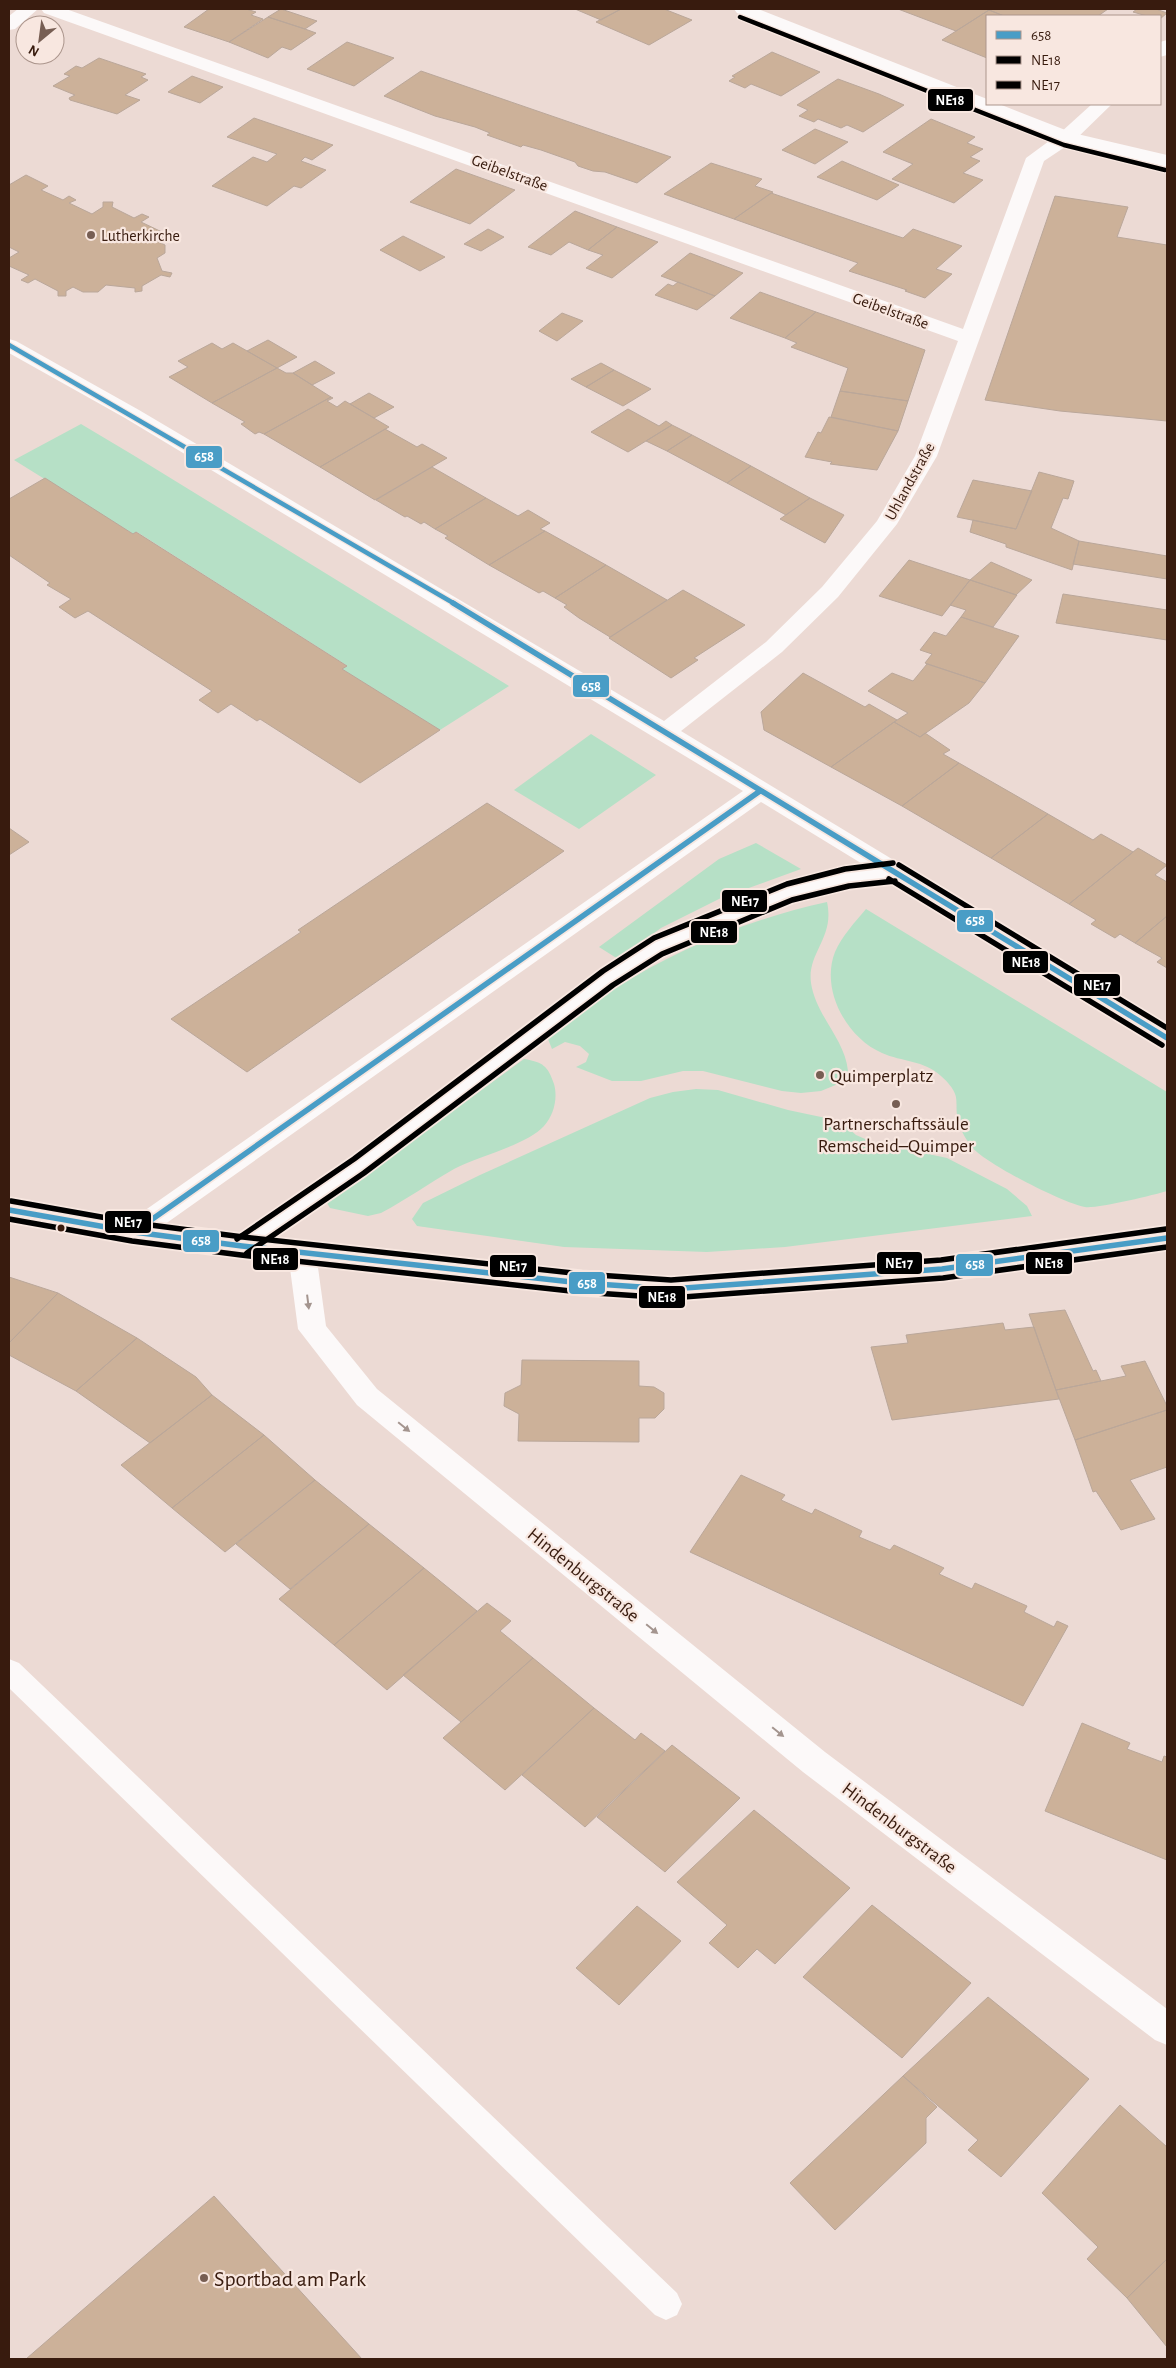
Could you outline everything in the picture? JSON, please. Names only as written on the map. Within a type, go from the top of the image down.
[{"type":"street","points":[[9,25],[28,9]]},
{"type":"street","name":"Geibelstraße","points":[[50,9],[970,338]]},
{"type":"street","points":[[743,9],[1067,137],[1167,162]]},
{"type":"street","name":"Uhlandstraße","points":[[663,732],[711,698],[774,647],[830,592],[886,524],[926,456],[1036,158],[1067,137],[1103,105]]},
{"type":"street","points":[[9,345],[132,414],[584,684],[1167,1038]]},
{"type":"street","points":[[134,1232],[760,791]]},
{"type":"street","points":[[9,1210],[134,1232],[242,1246],[572,1282],[671,1289],[942,1269],[1167,1238]]},
{"type":"street","name":"Hindenburgstraße","points":[[302,1253],[312,1329],[367,1397],[814,1762],[1167,2029]]},
{"type":"lane","points":[[242,1246],[359,1166],[608,978],[658,946],[789,892],[847,877],[894,872]]},
{"type":"lane","points":[[9,1671],[666,2304]]},
{"type":"green space","points":[[81,424],[509,686],[440,730],[342,669],[346,665],[137,532],[133,534],[14,460]]},
{"type":"green space","points":[[591,734],[656,775],[579,829],[514,790]]},
{"type":"green space","points":[[756,843],[801,869],[721,898],[661,928],[618,959],[599,947],[719,859]]},
{"type":"green space","points":[[827,902],[827,925],[813,962],[811,983],[818,1006],[842,1048],[846,1059],[848,1071],[838,1084],[821,1091],[801,1093],[782,1091],[703,1071],[683,1071],[641,1081],[612,1081],[576,1067],[586,1062],[589,1054],[580,1046],[565,1042],[552,1049],[548,1039],[612,990],[663,961],[743,926]]},
{"type":"green space","points":[[866,909],[1167,1092],[1167,1191],[1112,1204],[1085,1207],[1061,1199],[1026,1182],[979,1154],[970,1145],[961,1130],[957,1116],[955,1095],[948,1083],[927,1067],[890,1056],[869,1046],[848,1024],[840,1011],[834,997],[831,967],[838,946]]},
{"type":"green space","points":[[524,1059],[540,1063],[544,1066],[555,1089],[553,1112],[544,1126],[536,1133],[514,1145],[454,1169],[381,1213],[368,1216],[330,1208],[327,1203],[339,1193]]},
{"type":"green space","points":[[696,1089],[718,1090],[788,1110],[840,1121],[856,1135],[872,1142],[947,1158],[1007,1189],[1027,1206],[1032,1216],[785,1247],[707,1252],[564,1247],[417,1226],[412,1219],[423,1203],[480,1175],[650,1098]]},
{"type":"building","points":[[209,9],[246,9],[256,12],[251,15],[263,19],[229,42],[184,27]]},
{"type":"building","points":[[281,9],[317,21],[305,29],[268,17]]},
{"type":"building","points":[[575,9],[621,9],[601,20]]},
{"type":"building","points":[[621,9],[664,9],[692,20],[649,45],[596,22]]},
{"type":"building","points":[[898,9],[1108,9],[1099,15],[1002,15],[989,10],[956,31]]},
{"type":"building","points":[[1137,9],[1156,9],[1167,13],[1161,18],[1161,15],[1144,15],[1133,12]]},
{"type":"building","points":[[989,10],[1002,15],[986,15],[986,58],[942,40]]},
{"type":"building","points":[[268,17],[316,33],[291,50],[282,47],[268,58],[229,42]]},
{"type":"building","points":[[347,42],[394,58],[354,86],[307,69]]},
{"type":"building","points":[[772,52],[820,72],[781,96],[751,84],[745,88],[729,81],[735,77],[732,76]]},
{"type":"building","points":[[99,58],[146,74],[141,77],[148,80],[125,95],[140,100],[117,114],[70,100],[69,98],[75,95],[53,86],[70,76],[64,74],[76,66],[82,68]]},
{"type":"building","points":[[421,71],[671,157],[637,183],[605,172],[593,171],[578,166],[575,162],[541,150],[523,145],[521,147],[487,135],[490,133],[475,127],[435,116],[384,96]]},
{"type":"building","points":[[192,76],[223,87],[200,103],[168,92]]},
{"type":"building","points":[[838,79],[904,105],[863,132],[847,125],[841,128],[818,119],[814,122],[799,116],[808,110],[797,105]]},
{"type":"building","points":[[254,118],[333,145],[312,160],[305,157],[301,161],[326,170],[301,188],[294,186],[267,206],[212,186],[253,157],[267,162],[277,154],[227,137]]},
{"type":"building","points":[[931,119],[975,137],[967,143],[983,149],[970,157],[980,161],[963,173],[983,180],[954,203],[892,179],[913,164],[883,152]]},
{"type":"building","points":[[815,129],[848,142],[815,164],[782,150]]},
{"type":"building","points":[[842,161],[899,185],[877,200],[817,177]]},
{"type":"building","points":[[711,163],[762,179],[755,186],[773,192],[734,219],[664,194]]},
{"type":"building","points":[[456,169],[515,190],[470,224],[410,202]]},
{"type":"building","name":"Lutherkirche","points":[[26,175],[48,186],[41,190],[63,200],[69,196],[76,200],[69,203],[92,214],[103,207],[103,202],[113,202],[112,207],[134,218],[142,214],[149,217],[141,222],[164,233],[173,232],[174,237],[161,238],[156,241],[165,245],[165,253],[157,258],[162,271],[172,273],[170,277],[161,275],[142,286],[142,291],[135,292],[135,288],[106,285],[98,292],[83,292],[73,287],[66,291],[66,296],[58,296],[58,291],[35,279],[28,283],[21,280],[29,275],[9,266],[9,258],[19,252],[9,247],[9,185]]},
{"type":"building","points":[[771,193],[903,238],[913,229],[962,246],[936,269],[952,274],[925,298],[905,291],[907,290],[849,271],[858,263],[734,219]]},
{"type":"building","points":[[1055,196],[1128,207],[1117,237],[1167,245],[1167,421],[1060,411],[985,400]]},
{"type":"building","points":[[575,211],[617,227],[588,250],[569,242],[551,255],[528,247]]},
{"type":"building","points":[[617,227],[658,242],[612,278],[586,268],[603,255],[588,250]]},
{"type":"building","points":[[488,229],[504,237],[481,251],[464,244]]},
{"type":"building","points":[[403,236],[445,257],[420,271],[380,250]]},
{"type":"building","points":[[690,253],[743,273],[715,296],[661,276]]},
{"type":"building","points":[[678,282],[715,296],[697,310],[655,295],[668,284],[673,286]]},
{"type":"building","points":[[760,292],[816,312],[785,338],[730,318]]},
{"type":"building","points":[[816,312],[925,350],[908,401],[840,391],[848,368],[791,347],[797,343],[785,338]]},
{"type":"building","points":[[562,313],[583,321],[557,341],[539,331]]},
{"type":"building","points":[[268,340],[297,357],[277,368],[247,351]]},
{"type":"building","points":[[212,343],[222,349],[233,343],[277,368],[212,403],[169,377],[188,367],[178,361]]},
{"type":"building","points":[[315,361],[335,373],[312,385],[293,373]]},
{"type":"building","points":[[601,363],[614,370],[586,387],[571,379]]},
{"type":"building","points":[[277,368],[286,373],[293,373],[331,397],[264,434],[259,432],[255,434],[241,424],[245,422],[212,403]]},
{"type":"building","points":[[614,370],[651,389],[623,406],[586,387]]},
{"type":"building","points":[[840,391],[908,401],[898,431],[831,417]]},
{"type":"building","points":[[369,393],[394,407],[374,418],[350,404]]},
{"type":"building","points":[[331,397],[333,398],[327,401],[337,407],[345,401],[389,427],[320,467],[264,434]]},
{"type":"building","points":[[628,409],[659,426],[666,421],[672,425],[628,452],[591,432]]},
{"type":"building","points":[[829,417],[898,431],[877,470],[830,464],[832,462],[805,457],[818,432],[821,433]]},
{"type":"building","points":[[672,425],[692,435],[667,451],[646,441]]},
{"type":"building","points":[[385,429],[417,447],[422,444],[447,458],[375,500],[320,467]]},
{"type":"building","points":[[692,435],[751,466],[727,483],[667,451]]},
{"type":"building","points":[[751,466],[810,498],[786,515],[727,483]]},
{"type":"building","points":[[432,467],[486,498],[435,529],[424,522],[421,524],[407,516],[405,517],[376,500]]},
{"type":"building","points":[[1039,472],[1074,481],[1068,499],[1063,498],[1051,528],[1079,541],[1072,570],[970,532],[973,520],[1016,529]]},
{"type":"building","points":[[45,478],[133,534],[136,532],[347,666],[342,669],[440,730],[360,783],[260,719],[257,721],[231,704],[218,713],[199,700],[212,691],[88,611],[75,618],[59,607],[71,599],[47,585],[50,583],[9,555],[9,499]]},
{"type":"building","points":[[973,480],[1032,491],[1016,529],[957,517]]},
{"type":"building","points":[[486,498],[518,516],[528,510],[550,523],[540,529],[545,531],[489,565],[445,538],[448,536],[435,529]]},
{"type":"building","points":[[810,498],[844,515],[825,543],[780,519]]},
{"type":"building","points":[[545,531],[606,565],[555,598],[543,591],[539,593],[489,565]]},
{"type":"building","points":[[1079,541],[1167,556],[1167,579],[1073,564]]},
{"type":"building","points":[[909,560],[970,580],[942,616],[879,596]]},
{"type":"building","points":[[991,562],[1032,580],[1016,595],[970,580]]},
{"type":"building","points":[[606,565],[667,600],[610,637],[579,618],[564,607],[567,605],[555,598]]},
{"type":"building","points":[[970,580],[1017,595],[993,627],[961,617],[966,610],[950,605]]},
{"type":"building","points":[[683,590],[745,625],[694,658],[698,660],[671,678],[609,638]]},
{"type":"building","points":[[1063,594],[1167,610],[1167,640],[1056,623]]},
{"type":"building","points":[[961,617],[1019,636],[985,683],[925,663],[932,654],[920,650],[934,632],[946,636]]},
{"type":"building","points":[[927,664],[985,683],[969,703],[920,737],[894,722],[908,713],[868,691],[892,673],[913,681]]},
{"type":"building","points":[[803,673],[865,707],[869,704],[897,720],[831,767],[764,730],[761,712]]},
{"type":"building","points":[[894,722],[920,737],[925,733],[950,750],[943,754],[959,763],[902,806],[831,767]]},
{"type":"building","points":[[959,763],[1048,814],[991,858],[902,806]]},
{"type":"building","points":[[487,803],[564,851],[247,1072],[171,1019],[301,932],[298,930]]},
{"type":"building","points":[[1048,814],[1093,840],[1101,834],[1133,852],[1069,904],[991,858]]},
{"type":"building","points":[[9,828],[29,842],[9,855]]},
{"type":"building","points":[[1138,848],[1167,865],[1155,875],[1167,882],[1167,916],[1135,943],[1120,934],[1115,938],[1091,924],[1096,920],[1069,904]]},
{"type":"building","points":[[1167,916],[1167,968],[1157,962],[1162,958],[1135,943]]},
{"type":"building","points":[[9,1277],[58,1293],[9,1343]]},
{"type":"building","points":[[58,1293],[137,1338],[76,1391],[9,1355],[9,1343]]},
{"type":"building","points":[[1065,1310],[1093,1371],[1096,1370],[1101,1381],[1056,1390],[1029,1314]]},
{"type":"building","points":[[1003,1323],[1005,1330],[1034,1327],[1059,1399],[892,1420],[871,1347],[908,1343],[906,1335]]},
{"type":"building","points":[[137,1338],[196,1377],[212,1395],[150,1443],[76,1391]]},
{"type":"building","points":[[522,1360],[639,1361],[639,1386],[654,1387],[664,1393],[664,1409],[655,1418],[639,1418],[639,1442],[518,1441],[519,1414],[504,1406],[505,1393],[521,1385]]},
{"type":"building","points":[[1145,1361],[1167,1406],[1167,1410],[1075,1440],[1056,1390],[1126,1376],[1121,1366]]},
{"type":"building","points":[[212,1395],[264,1435],[172,1508],[121,1465]]},
{"type":"building","points":[[1167,1410],[1167,1467],[1130,1480],[1155,1519],[1121,1530],[1096,1491],[1093,1492],[1075,1440]]},
{"type":"building","points":[[264,1435],[315,1480],[225,1552],[172,1508]]},
{"type":"building","points":[[741,1475],[785,1495],[781,1500],[812,1514],[815,1509],[862,1531],[859,1537],[890,1550],[894,1545],[944,1568],[939,1574],[972,1589],[975,1583],[1027,1606],[1024,1612],[1054,1627],[1057,1621],[1068,1626],[1023,1706],[690,1552]]},
{"type":"building","points":[[315,1480],[369,1524],[290,1589],[236,1544]]},
{"type":"building","points":[[369,1524],[424,1568],[334,1645],[279,1599]]},
{"type":"building","points":[[424,1568],[477,1611],[387,1690],[334,1645]]},
{"type":"building","points":[[487,1603],[511,1621],[500,1631],[533,1658],[461,1722],[403,1675]]},
{"type":"building","points":[[533,1658],[594,1708],[505,1790],[443,1738]]},
{"type":"building","points":[[594,1708],[635,1740],[641,1733],[665,1751],[585,1827],[522,1775]]},
{"type":"building","points":[[1082,1723],[1130,1743],[1127,1749],[1162,1762],[1164,1756],[1167,1757],[1167,1860],[1045,1811]]},
{"type":"building","points":[[672,1745],[740,1798],[665,1872],[597,1817]]},
{"type":"building","points":[[754,1810],[850,1888],[775,1964],[757,1949],[738,1968],[709,1943],[727,1925],[677,1882]]},
{"type":"building","points":[[872,1905],[971,1983],[902,2058],[803,1977]]},
{"type":"building","points":[[637,1906],[681,1941],[619,2005],[576,1968]]},
{"type":"building","points":[[988,1997],[1089,2079],[1001,2177],[968,2150],[978,2140],[903,2076]]},
{"type":"building","points":[[903,2076],[937,2107],[926,2118],[926,2143],[835,2230],[790,2183]]},
{"type":"building","points":[[1120,2105],[1167,2147],[1167,2259],[1127,2298],[1087,2259],[1098,2247],[1042,2193]]},
{"type":"building","name":"Sportbad am Park","points":[[214,2196],[362,2359],[26,2359]]},
{"type":"building","points":[[1167,2259],[1167,2347],[1127,2298]]},
{"type":"transit line","name":"NE18","points":[[740,17],[1064,145],[1165,170]]},
{"type":"transit line","name":"658","points":[[9,345],[156,428],[446,599],[1167,1038]]},
{"type":"transit line","name":"658","points":[[134,1232],[760,791]]},
{"type":"transit line","name":"NE17","points":[[237,1239],[354,1159],[603,971],[654,938],[787,884],[845,869],[893,863]]},
{"type":"transit line","name":"NE17","points":[[899,865],[1167,1028]]},
{"type":"transit line","name":"NE18","points":[[889,879],[1162,1045]]},
{"type":"transit line","name":"NE18","points":[[247,1253],[364,1173],[613,985],[662,954],[792,900],[849,886],[895,881]]},
{"type":"transit line","name":"NE17","points":[[11,1201],[135,1223],[243,1237],[582,1274],[671,1280],[941,1260],[1166,1229]]},
{"type":"transit line","name":"658","points":[[9,1210],[134,1232],[242,1246],[581,1283],[671,1289],[942,1269],[1167,1238]]},
{"type":"transit line","name":"NE18","points":[[9,1219],[132,1241],[241,1255],[580,1292],[670,1298],[943,1278],[1167,1247]]},
{"type":"place","name":"Lutherkirche","points":[[91,235]]},
{"type":"place","name":"Quimperplatz","points":[[820,1075]]},
{"type":"place","name":"Partnerschaftssäule Remscheid–Quimper","points":[[896,1104]]},
{"type":"place","name":"Sportbad am Park","points":[[204,2278]]}]
